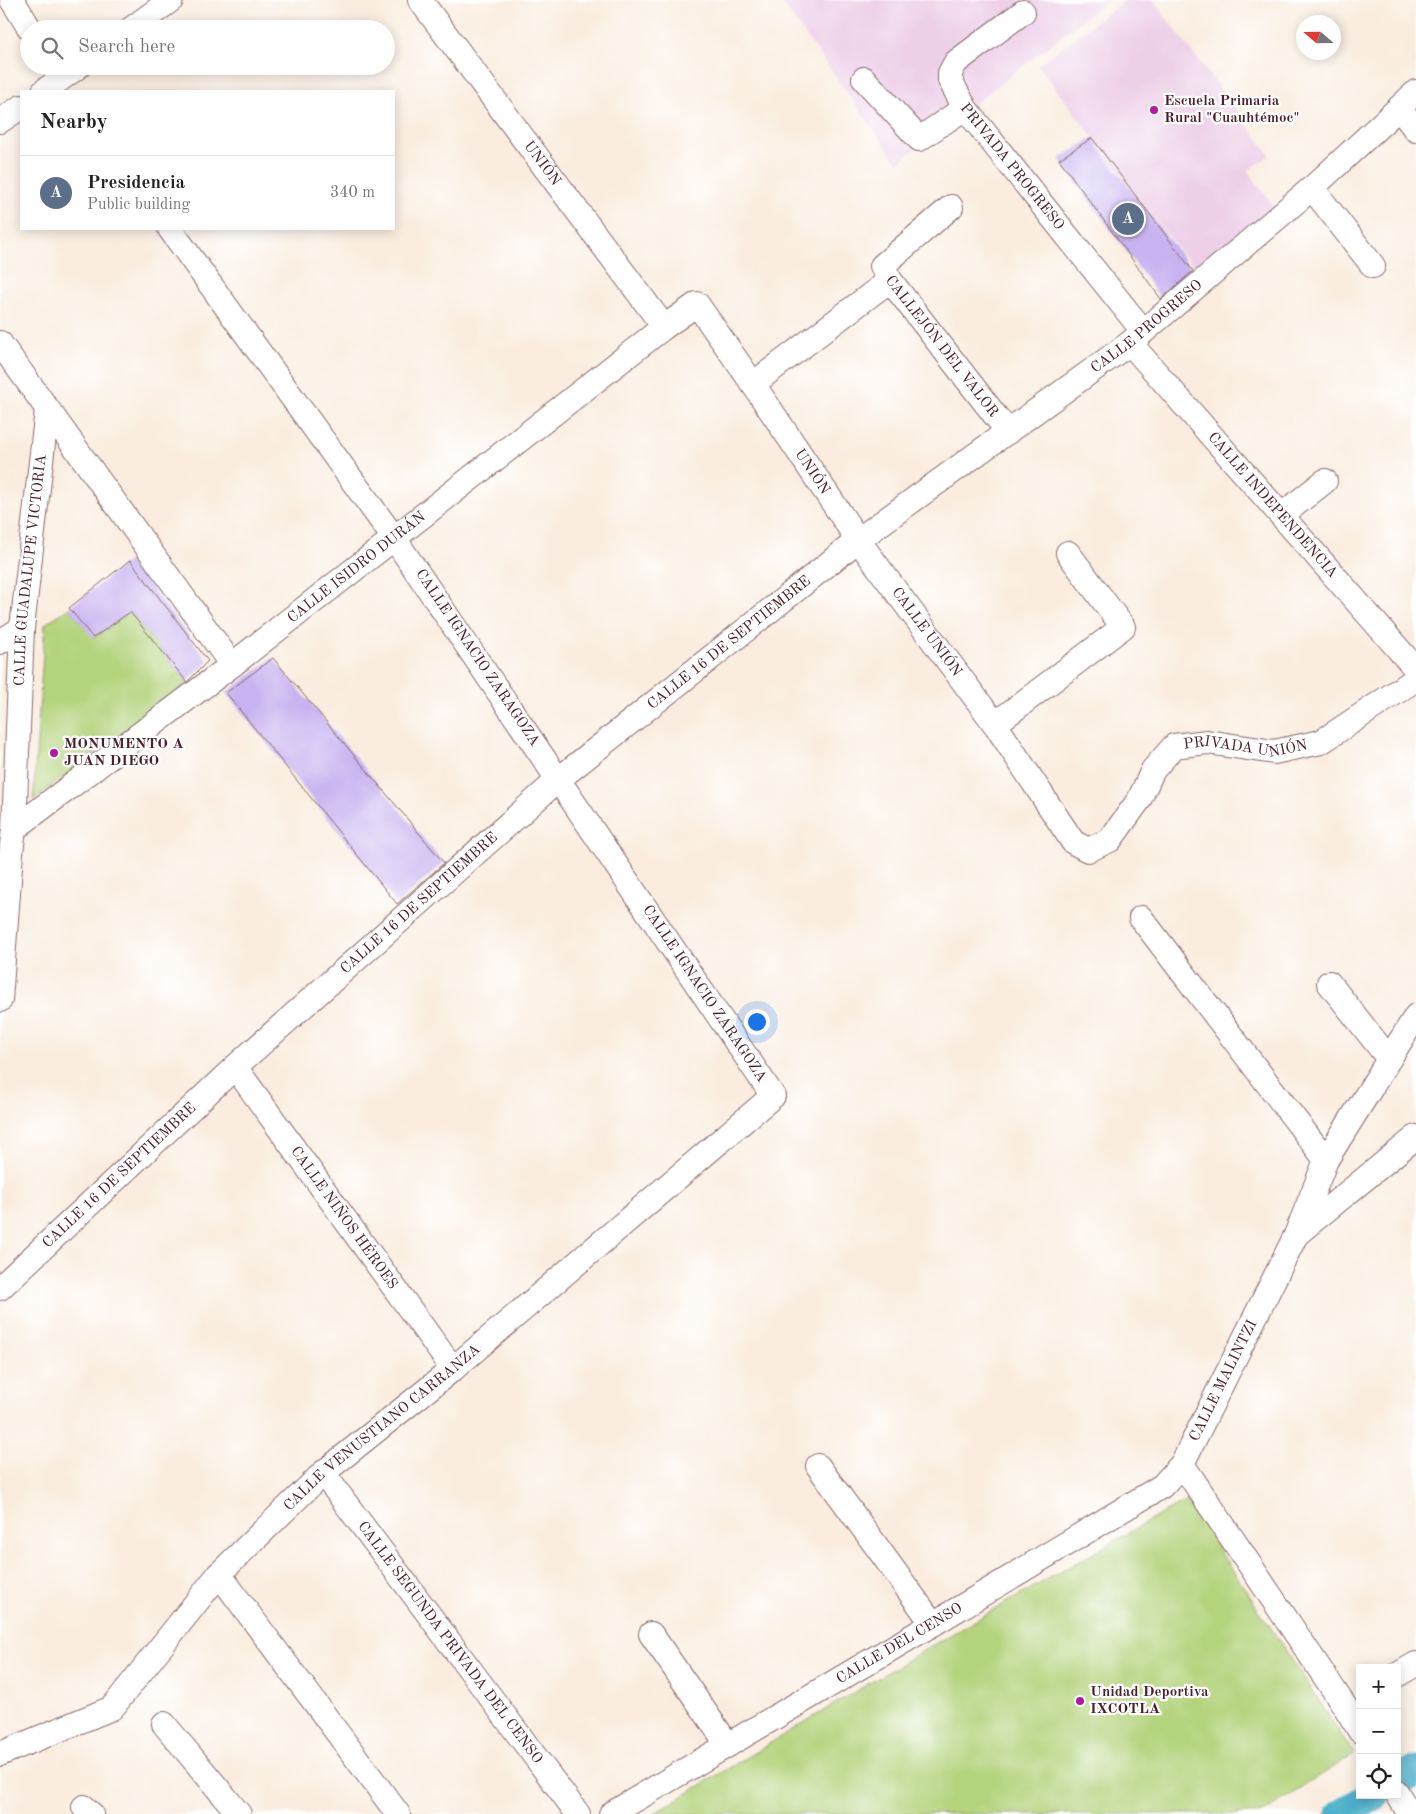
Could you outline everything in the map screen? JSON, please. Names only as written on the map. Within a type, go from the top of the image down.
[{"type":"street","points":[[12,0],[24,20]]},
{"type":"street","points":[[143,20],[171,0]]},
{"type":"street","name":"UNIÓN","points":[[420,0],[664,327]]},
{"type":"street","points":[[965,108],[950,80],[950,73],[956,62],[1023,12]]},
{"type":"street","name":"PRIVADA PROGRESO","points":[[864,79],[919,139],[965,108],[1136,337]]},
{"type":"street","name":"CALLE PROGRESO","points":[[858,540],[1136,337],[1312,188],[1416,92]]},
{"type":"street","points":[[0,121],[20,108]]},
{"type":"street","points":[[1398,108],[1416,130]]},
{"type":"street","points":[[1312,188],[1373,266]]},
{"type":"street","points":[[890,280],[882,266],[951,207]]},
{"type":"street","name":"CALLE IGNACIO ZARAGOZA","points":[[171,230],[394,538],[560,779],[773,1096]]},
{"type":"street","name":"CALLEJÓN DEL VALOR","points":[[753,384],[890,280],[1008,432]]},
{"type":"street","name":"UNIÓN","points":[[697,304],[858,540]]},
{"type":"street","name":"CALLE ISIDRO DURÁN","points":[[14,829],[232,665],[664,327],[697,304]]},
{"type":"street","name":"CALLE INDEPENDENCIA","points":[[1136,337],[1282,515],[1416,669]]},
{"type":"street","points":[[0,343],[232,665]]},
{"type":"street","name":"CALLE GUADALUPE VICTORIA","points":[[0,1000],[5,857],[14,829],[22,628],[47,409]]},
{"type":"street","points":[[1282,515],[1325,481]]},
{"type":"street","name":"CALLE UNIÓN","points":[[858,540],[995,724]]},
{"type":"street","name":"CALLE 16 DE SEPTIEMBRE","points":[[0,1288],[235,1067],[560,779],[858,540]]},
{"type":"street","points":[[995,724],[1123,627],[1068,554]]},
{"type":"street","points":[[0,642],[22,628]]},
{"type":"street","name":"PRIVADA UNIÓN","points":[[995,724],[1073,842],[1088,850],[1110,840],[1139,800],[1153,770],[1174,746],[1206,742],[1274,752],[1321,742],[1416,679]]},
{"type":"street","points":[[1141,918],[1326,1160]]},
{"type":"street","points":[[1328,982],[1389,1059]]},
{"type":"street","name":"CALLE MALINTZI","points":[[1182,1464],[1296,1235],[1326,1160],[1416,1016]]},
{"type":"street","name":"CALLE NIÑOS HÉROES","points":[[235,1067],[453,1369]]},
{"type":"street","name":"CALLE VENUSTIANO CARRANZA","points":[[0,1754],[112,1708],[219,1574],[323,1473],[453,1369],[773,1096]]},
{"type":"street","points":[[1296,1235],[1416,1137]]},
{"type":"street","points":[[1182,1464],[1352,1701],[1356,1716]]},
{"type":"street","name":"CALLE DEL CENSO","points":[[611,1814],[1162,1486],[1182,1464]]},
{"type":"street","points":[[818,1466],[933,1624]]},
{"type":"street","name":"CALLE SEGUNDA PRIVADA DEL CENSO","points":[[323,1473],[578,1814]]},
{"type":"street","points":[[219,1574],[398,1814]]},
{"type":"street","points":[[652,1634],[728,1745]]},
{"type":"street","points":[[1401,1673],[1416,1664]]},
{"type":"street","points":[[164,1724],[239,1814]]},
{"type":"shaded area","points":[[780,0],[1108,0],[898,163]]},
{"type":"shaded area","name":"Escuela Primaria Rural \"Cuauhtémoc\"","points":[[1126,0],[1153,0],[1270,155],[1248,171],[1279,214],[1201,273],[1180,251],[1038,65]]},
{"type":"green space","points":[[69,608],[94,638],[130,612],[188,683],[33,800],[45,624]]},
{"type":"green space","name":"Unidad Deportiva IXCOTLA","points":[[1187,1501],[1354,1754],[1261,1814],[653,1814],[929,1647]]},
{"type":"building","points":[[1092,138],[1193,271],[1161,299],[1059,159]]},
{"type":"building","points":[[130,560],[208,661],[187,682],[130,612],[93,638],[69,608]]},
{"type":"building","points":[[273,658],[444,863],[397,904],[226,693]]},
{"type":"waterway","points":[[1401,1780],[1416,1771]]},
{"type":"waterway","points":[[1341,1814],[1367,1799]]},
{"type":"place","name":"Escuela Primaria Rural \"Cuauhtémoc\"","points":[[1154,110]]},
{"type":"place","name":"Presidencia","points":[[1128,219]]},
{"type":"place","name":"MONUMENTO A JUAN DIEGO","points":[[54,753]]},
{"type":"place","name":"Unidad Deportiva IXCOTLA","points":[[1080,1701]]}]
